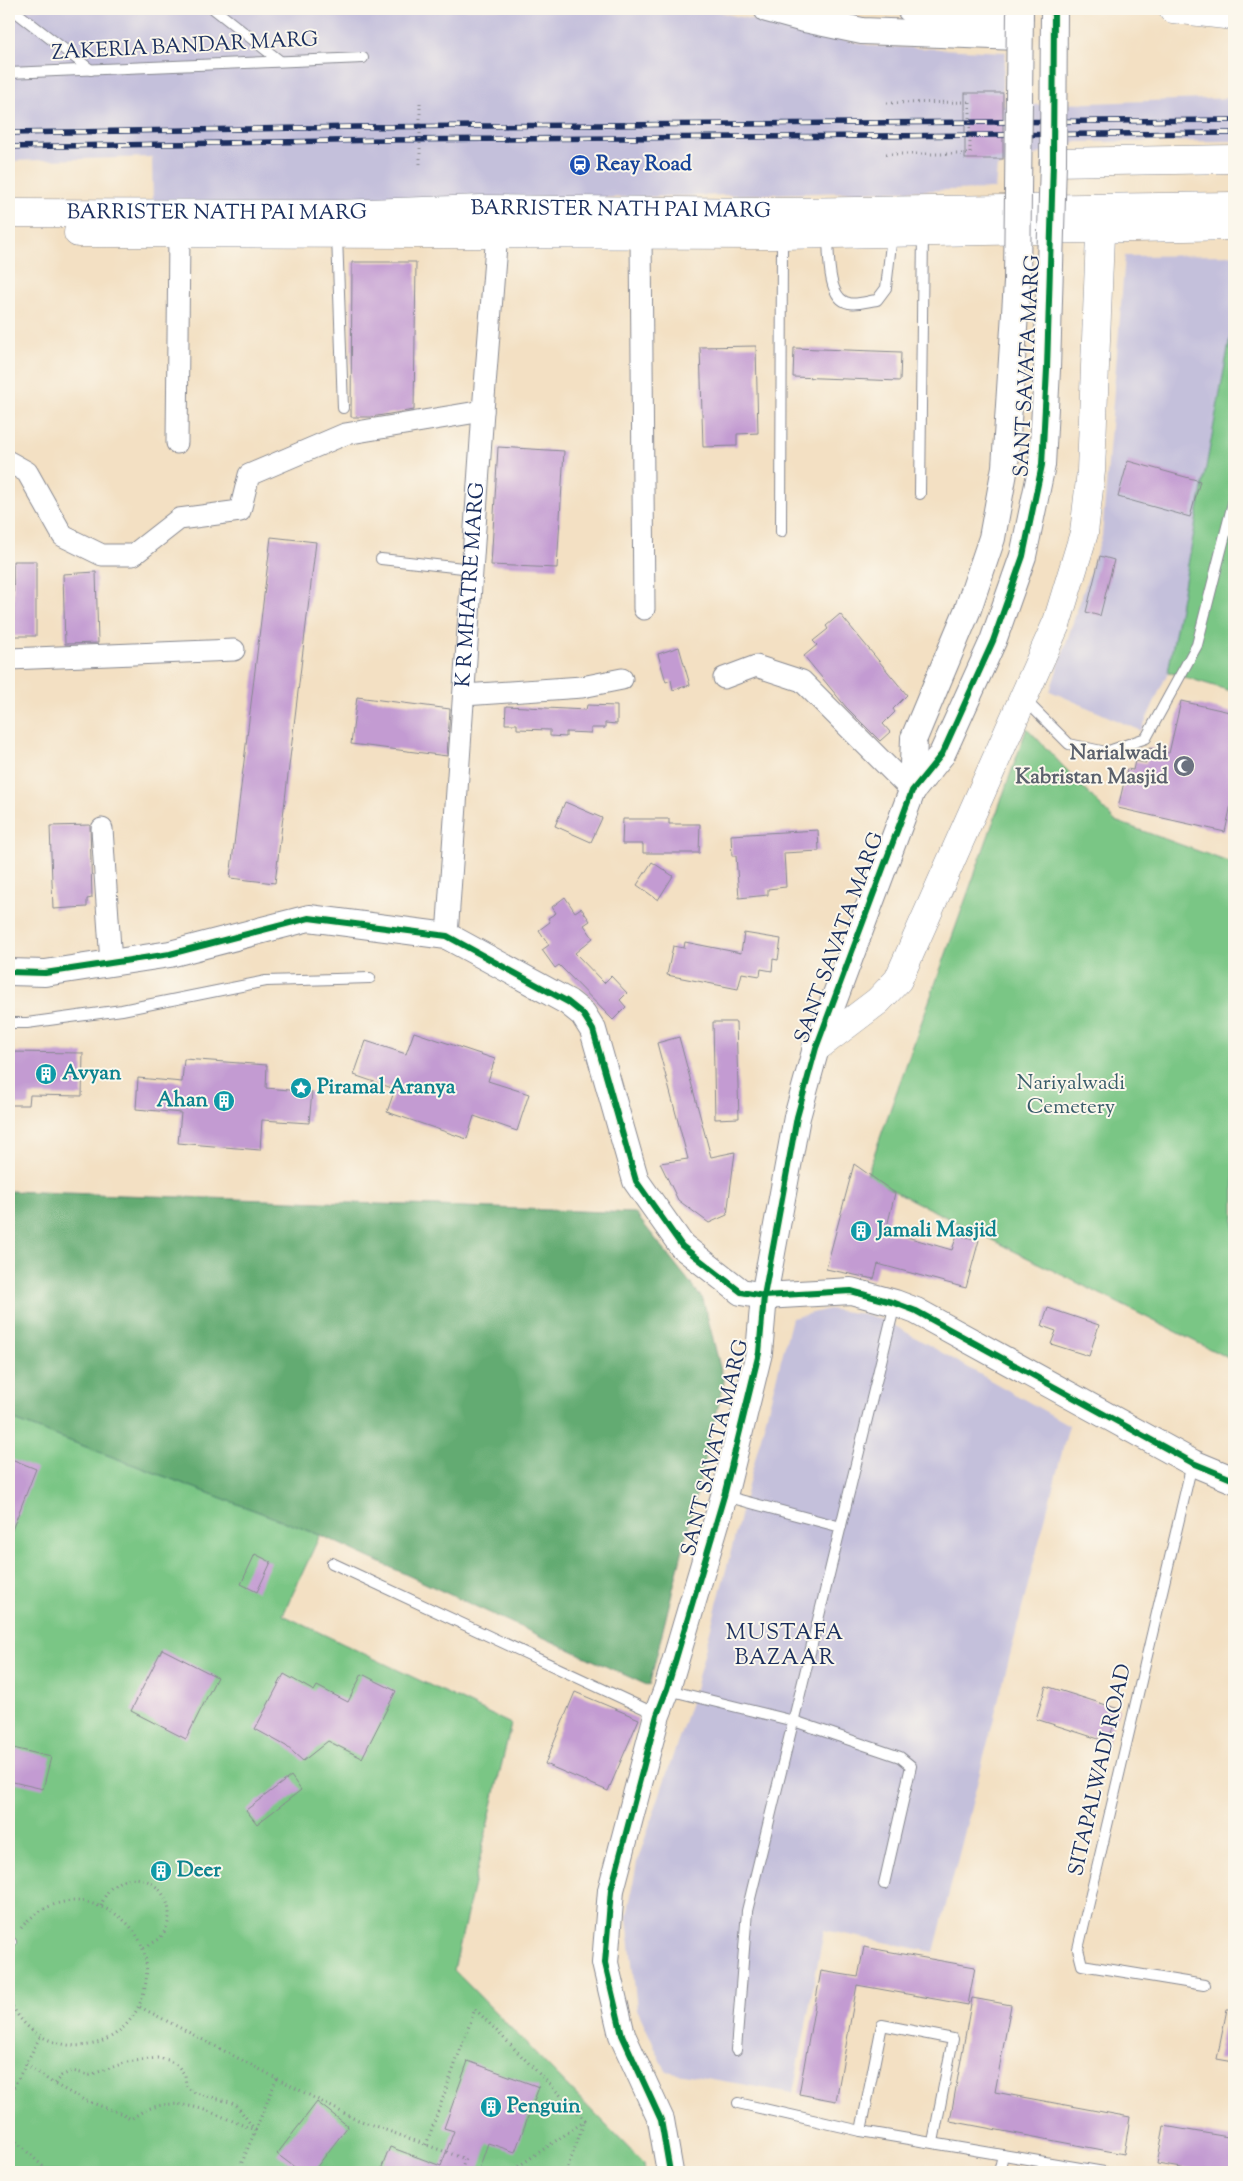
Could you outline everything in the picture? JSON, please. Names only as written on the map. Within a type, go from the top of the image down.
[{"type":"main road","points":[[1173,9],[1214,12],[1234,16]]},
{"type":"main road","points":[[1214,12],[1234,24]]},
{"type":"main road","points":[[1052,162],[1234,159]]},
{"type":"main road","name":"BARRISTER NATH PAI MARG","points":[[827,222],[892,231],[923,230],[1234,206]]},
{"type":"main road","name":"BARRISTER NATH PAI MARG","points":[[9,214],[337,214],[482,209],[782,223]]},
{"type":"main road","points":[[816,1048],[878,1001],[898,980],[1057,622],[1084,533],[1091,471],[1101,217]]},
{"type":"main road","name":"BARRISTER NATH PAI MARG","points":[[9,232],[338,235],[641,234],[782,223],[1101,217],[1234,226]]},
{"type":"street","points":[[767,9],[862,32],[1019,21]]},
{"type":"street","points":[[910,9],[1019,21]]},
{"type":"street","name":"SANT SAVATA MARG","points":[[912,791],[942,754],[993,640],[1023,556],[1042,466],[1047,369],[1054,9]]},
{"type":"street","points":[[1214,12],[1234,11]]},
{"type":"street","name":"SANT SAVATA MARG","points":[[670,2172],[661,2120],[622,2035],[605,1963],[611,1890],[657,1715],[667,1689],[724,1496],[759,1353],[764,1296],[797,1116],[816,1048],[912,791],[914,738],[968,609],[989,547],[1005,467],[1017,282],[1019,21]]},
{"type":"street","name":"K R MHATRE MARG","points":[[447,936],[497,233]]},
{"type":"street","points":[[177,443],[179,234]]},
{"type":"street","points":[[641,234],[644,609]]},
{"type":"street","points":[[9,462],[27,472],[63,536],[102,555],[133,555],[179,519],[240,512],[249,475],[344,434],[483,411]]},
{"type":"street","points":[[9,659],[234,650]]},
{"type":"street","points":[[724,678],[756,666],[802,681],[912,791]]},
{"type":"street","points":[[464,695],[582,687],[622,679]]},
{"type":"street","points":[[102,829],[111,963]]},
{"type":"street","points":[[9,972],[45,973],[170,954],[309,918],[447,936],[568,1002],[583,1014],[593,1030],[636,1181],[682,1246],[741,1292],[764,1296],[851,1291],[916,1311],[1193,1463],[1234,1480]]},
{"type":"lane","points":[[12,9],[91,70]]},
{"type":"lane","points":[[214,9],[280,61]]},
{"type":"lane","name":"ZAKERIA BANDAR MARG","points":[[9,73],[363,58]]},
{"type":"lane","points":[[827,222],[832,287],[839,299],[850,304],[877,300],[886,288],[892,231]]},
{"type":"lane","points":[[782,223],[782,532]]},
{"type":"lane","points":[[920,494],[923,230]]},
{"type":"lane","points":[[338,235],[343,408]]},
{"type":"lane","points":[[1023,698],[1069,744],[1106,752],[1146,738],[1196,645],[1234,499]]},
{"type":"lane","points":[[381,559],[472,569]]},
{"type":"lane","points":[[9,1023],[27,1023],[122,1010],[266,981],[370,978]]},
{"type":"lane","points":[[736,2050],[747,1912],[895,1303]]},
{"type":"lane","name":"SITAPALWADI ROAD","points":[[1193,1463],[1078,1949],[1082,1966],[1204,1985]]},
{"type":"lane","points":[[724,1496],[841,1527]]},
{"type":"lane","points":[[332,1563],[657,1715]]},
{"type":"lane","points":[[667,1689],[794,1721],[900,1757],[911,1766],[884,1884]]},
{"type":"lane","points":[[861,2131],[882,2025],[953,2039],[933,2142]]},
{"type":"lane","points":[[738,2103],[861,2131],[1104,2172]]},
{"type":"lane","points":[[999,2172],[1003,2155]]},
{"type":"path","points":[[886,154],[970,154],[970,102],[888,103]]},
{"type":"path","points":[[420,103],[420,168]]},
{"type":"path","points":[[100,1906],[110,1889],[125,1879],[144,1879],[160,1888],[169,1904],[169,1923],[159,1939],[143,1948]]},
{"type":"path","points":[[9,1997],[10,2007],[24,2023],[40,2036],[62,2045],[85,2046],[108,2039],[126,2025],[140,2006],[146,1987],[148,1967],[143,1948],[119,1915],[100,1906],[80,1901],[59,1903],[39,1911],[23,1924],[10,1941]]},
{"type":"path","points":[[140,2006],[352,2118],[466,2159],[461,2172]]},
{"type":"path","points":[[426,2145],[475,2009],[586,2120]]},
{"type":"path","points":[[9,2096],[40,2036]]},
{"type":"path","points":[[54,2084],[61,2076],[72,2071],[90,2075],[127,2062],[157,2058],[168,2060],[178,2066],[185,2075],[186,2085],[192,2092],[238,2106],[255,2130]]},
{"type":"path","points":[[26,2064],[54,2084],[84,2100],[131,2119],[151,2108],[164,2105],[184,2105],[207,2110],[255,2130]]},
{"type":"path","points":[[238,2172],[277,2078]]},
{"type":"path","points":[[510,2172],[586,2120]]},
{"type":"path","points":[[566,2172],[586,2120]]},
{"type":"path","points":[[9,2135],[49,2172]]},
{"type":"shaded area","points":[[9,9],[713,9],[727,14],[873,46],[1006,52],[1002,83],[1004,106],[1234,98],[1234,141],[1077,142],[997,167],[995,189],[153,208],[152,157],[9,161]]},
{"type":"shaded area","points":[[1234,255],[1234,317],[1168,672],[1141,731],[1050,691],[1102,536],[1125,256]]},
{"type":"shaded area","points":[[829,1309],[868,1315],[890,1323],[1069,1425],[934,1952],[824,1930],[793,2093],[666,2071],[637,2009],[627,1917],[637,1862],[693,1696],[792,1318]]},
{"type":"green space","points":[[1234,317],[1234,692],[1168,672]]},
{"type":"green space","name":"Nariyalwadi Cemetery","points":[[1027,728],[1115,821],[1234,864],[1234,1361],[866,1177]]},
{"type":"green space","points":[[9,1191],[635,1213],[703,1299],[724,1383],[649,1686],[320,1535],[9,1418]]},
{"type":"green space","points":[[9,1418],[320,1535],[283,1615],[511,1724],[454,1970],[644,2164],[645,2172],[9,2172]]},
{"type":"building","points":[[965,93],[1003,93],[1003,159],[965,159]]},
{"type":"building","points":[[352,262],[416,262],[414,410],[371,417],[351,417]]},
{"type":"building","points":[[756,346],[758,433],[737,434],[737,446],[703,447],[700,347]]},
{"type":"building","points":[[794,348],[901,352],[900,381],[793,377]]},
{"type":"building","points":[[498,447],[564,451],[557,568],[491,565]]},
{"type":"building","points":[[1128,461],[1200,481],[1190,517],[1118,497]]},
{"type":"building","points":[[271,537],[316,542],[275,883],[230,878]]},
{"type":"building","points":[[1100,556],[1114,560],[1100,616],[1086,612]]},
{"type":"building","points":[[13,561],[36,561],[36,636],[14,636]]},
{"type":"building","points":[[96,572],[98,643],[65,644],[63,574]]},
{"type":"building","points":[[840,614],[907,695],[893,709],[895,712],[883,724],[890,732],[880,741],[846,707],[804,656],[817,645],[813,641],[828,629],[826,626]]},
{"type":"building","points":[[679,647],[690,685],[673,690],[671,680],[666,682],[658,654]]},
{"type":"building","points":[[357,697],[450,709],[447,756],[351,744]]},
{"type":"building","name":"Narialwadi Kabristan Masjid","points":[[1181,701],[1234,713],[1234,791],[1225,832],[1118,808],[1127,769],[1133,770],[1135,761],[1146,763],[1149,748],[1169,753]]},
{"type":"building","points":[[587,705],[617,706],[617,724],[605,723],[605,728],[591,728],[591,733],[566,732],[566,737],[550,736],[550,730],[517,729],[517,724],[505,724],[506,706],[586,710]]},
{"type":"building","points":[[565,802],[602,818],[591,842],[555,826]]},
{"type":"building","points":[[623,819],[669,819],[669,824],[700,824],[699,853],[643,853],[643,844],[622,844]]},
{"type":"building","points":[[90,825],[92,898],[87,899],[87,907],[53,909],[50,826]]},
{"type":"building","points":[[818,830],[819,851],[784,853],[786,887],[768,889],[768,895],[739,898],[736,856],[732,856],[731,835]]},
{"type":"building","points":[[652,862],[673,876],[658,900],[637,885]]},
{"type":"building","points":[[565,897],[575,912],[581,908],[590,921],[584,925],[593,938],[575,953],[604,983],[611,976],[627,993],[620,1000],[626,1007],[613,1020],[559,965],[555,968],[542,950],[549,945],[539,930],[550,922],[548,918],[556,913],[552,907]]},
{"type":"building","points":[[744,933],[781,939],[778,960],[773,959],[772,971],[761,969],[760,976],[742,973],[738,989],[667,975],[673,946],[684,948],[685,942],[741,953]]},
{"type":"building","points":[[713,1022],[736,1022],[739,1118],[715,1119]]},
{"type":"building","points":[[414,1032],[495,1059],[488,1081],[529,1094],[517,1131],[474,1116],[467,1139],[387,1112],[395,1089],[354,1075],[366,1041],[406,1054]]},
{"type":"building","points":[[679,1037],[711,1157],[735,1152],[727,1215],[709,1223],[678,1200],[660,1163],[688,1159],[657,1043]]},
{"type":"building","name":"Avyan","points":[[9,1052],[83,1053],[82,1096],[30,1095],[29,1105],[9,1105]]},
{"type":"building","name":"Ahan","points":[[184,1059],[267,1065],[266,1088],[312,1092],[309,1123],[262,1120],[260,1150],[178,1143],[181,1113],[136,1109],[138,1078],[182,1082]]},
{"type":"building","points":[[854,1164],[895,1193],[886,1231],[952,1250],[957,1235],[979,1240],[966,1288],[878,1264],[874,1279],[826,1269]]},
{"type":"building","points":[[1048,1308],[1099,1325],[1089,1356],[1051,1344],[1056,1331],[1042,1326]]},
{"type":"building","points":[[9,1458],[36,1469],[10,1535],[9,1535]]},
{"type":"building","points":[[255,1554],[271,1562],[257,1592],[241,1584]]},
{"type":"building","points":[[162,1649],[217,1677],[186,1739],[131,1711]]},
{"type":"building","points":[[284,1674],[314,1691],[317,1686],[348,1702],[362,1674],[396,1691],[362,1758],[328,1741],[303,1761],[286,1746],[255,1729]]},
{"type":"building","points":[[1046,1686],[1119,1709],[1108,1742],[1036,1719]]},
{"type":"building","points":[[575,1692],[639,1719],[608,1791],[545,1764]]},
{"type":"building","points":[[9,1747],[51,1757],[43,1789],[9,1781]]},
{"type":"building","points":[[291,1776],[301,1790],[257,1824],[246,1810]]},
{"type":"building","points":[[864,1947],[975,1967],[968,2005],[857,1985],[836,2101],[799,2094],[821,1971],[858,1977]]},
{"type":"building","points":[[972,1998],[1011,2005],[995,2092],[1130,2117],[1124,2154],[950,2121]]},
{"type":"building","points":[[1227,2009],[1234,2009],[1234,2062],[1217,2059]]},
{"type":"building","name":"Penguin","points":[[468,2061],[539,2087],[515,2152],[488,2143],[478,2172],[380,2172],[390,2147],[441,2166],[454,2131],[444,2128]]},
{"type":"building","points":[[317,2102],[348,2126],[313,2172],[301,2172],[277,2154]]},
{"type":"building","points":[[1164,2126],[1234,2138],[1234,2172],[1205,2172],[1157,2164]]},
{"type":"railway","points":[[9,133],[357,127],[1234,120]]},
{"type":"railway","points":[[9,147],[387,140],[1234,133]]},
{"type":"cycle path","points":[[670,2172],[661,2120],[622,2035],[605,1963],[611,1890],[657,1715],[667,1689],[724,1496],[759,1353],[764,1296],[797,1117],[816,1048],[912,791],[942,754],[993,641],[1023,556],[1042,465],[1047,369],[1053,162],[1054,9]]},
{"type":"cycle path","points":[[9,972],[45,973],[170,954],[309,918],[447,936],[568,1002],[583,1014],[593,1030],[636,1181],[682,1246],[741,1292],[764,1296],[851,1291],[916,1311],[1193,1463],[1234,1480]]},
{"type":"place","name":"Reay Road","points":[[580,165]]},
{"type":"place","name":"Narialwadi Kabristan Masjid","points":[[1184,766]]},
{"type":"place","name":"Avyan","points":[[46,1074]]},
{"type":"place","name":"Piramal Aranya","points":[[301,1088]]},
{"type":"place","name":"Ahan","points":[[224,1101]]},
{"type":"place","name":"Jamali Masjid","points":[[861,1231]]},
{"type":"place","name":"Deer","points":[[161,1871]]},
{"type":"place","name":"Penguin","points":[[491,2107]]},
{"type":"district","name":"MUSTAFA BAZAAR","points":[[785,1646]]}]
